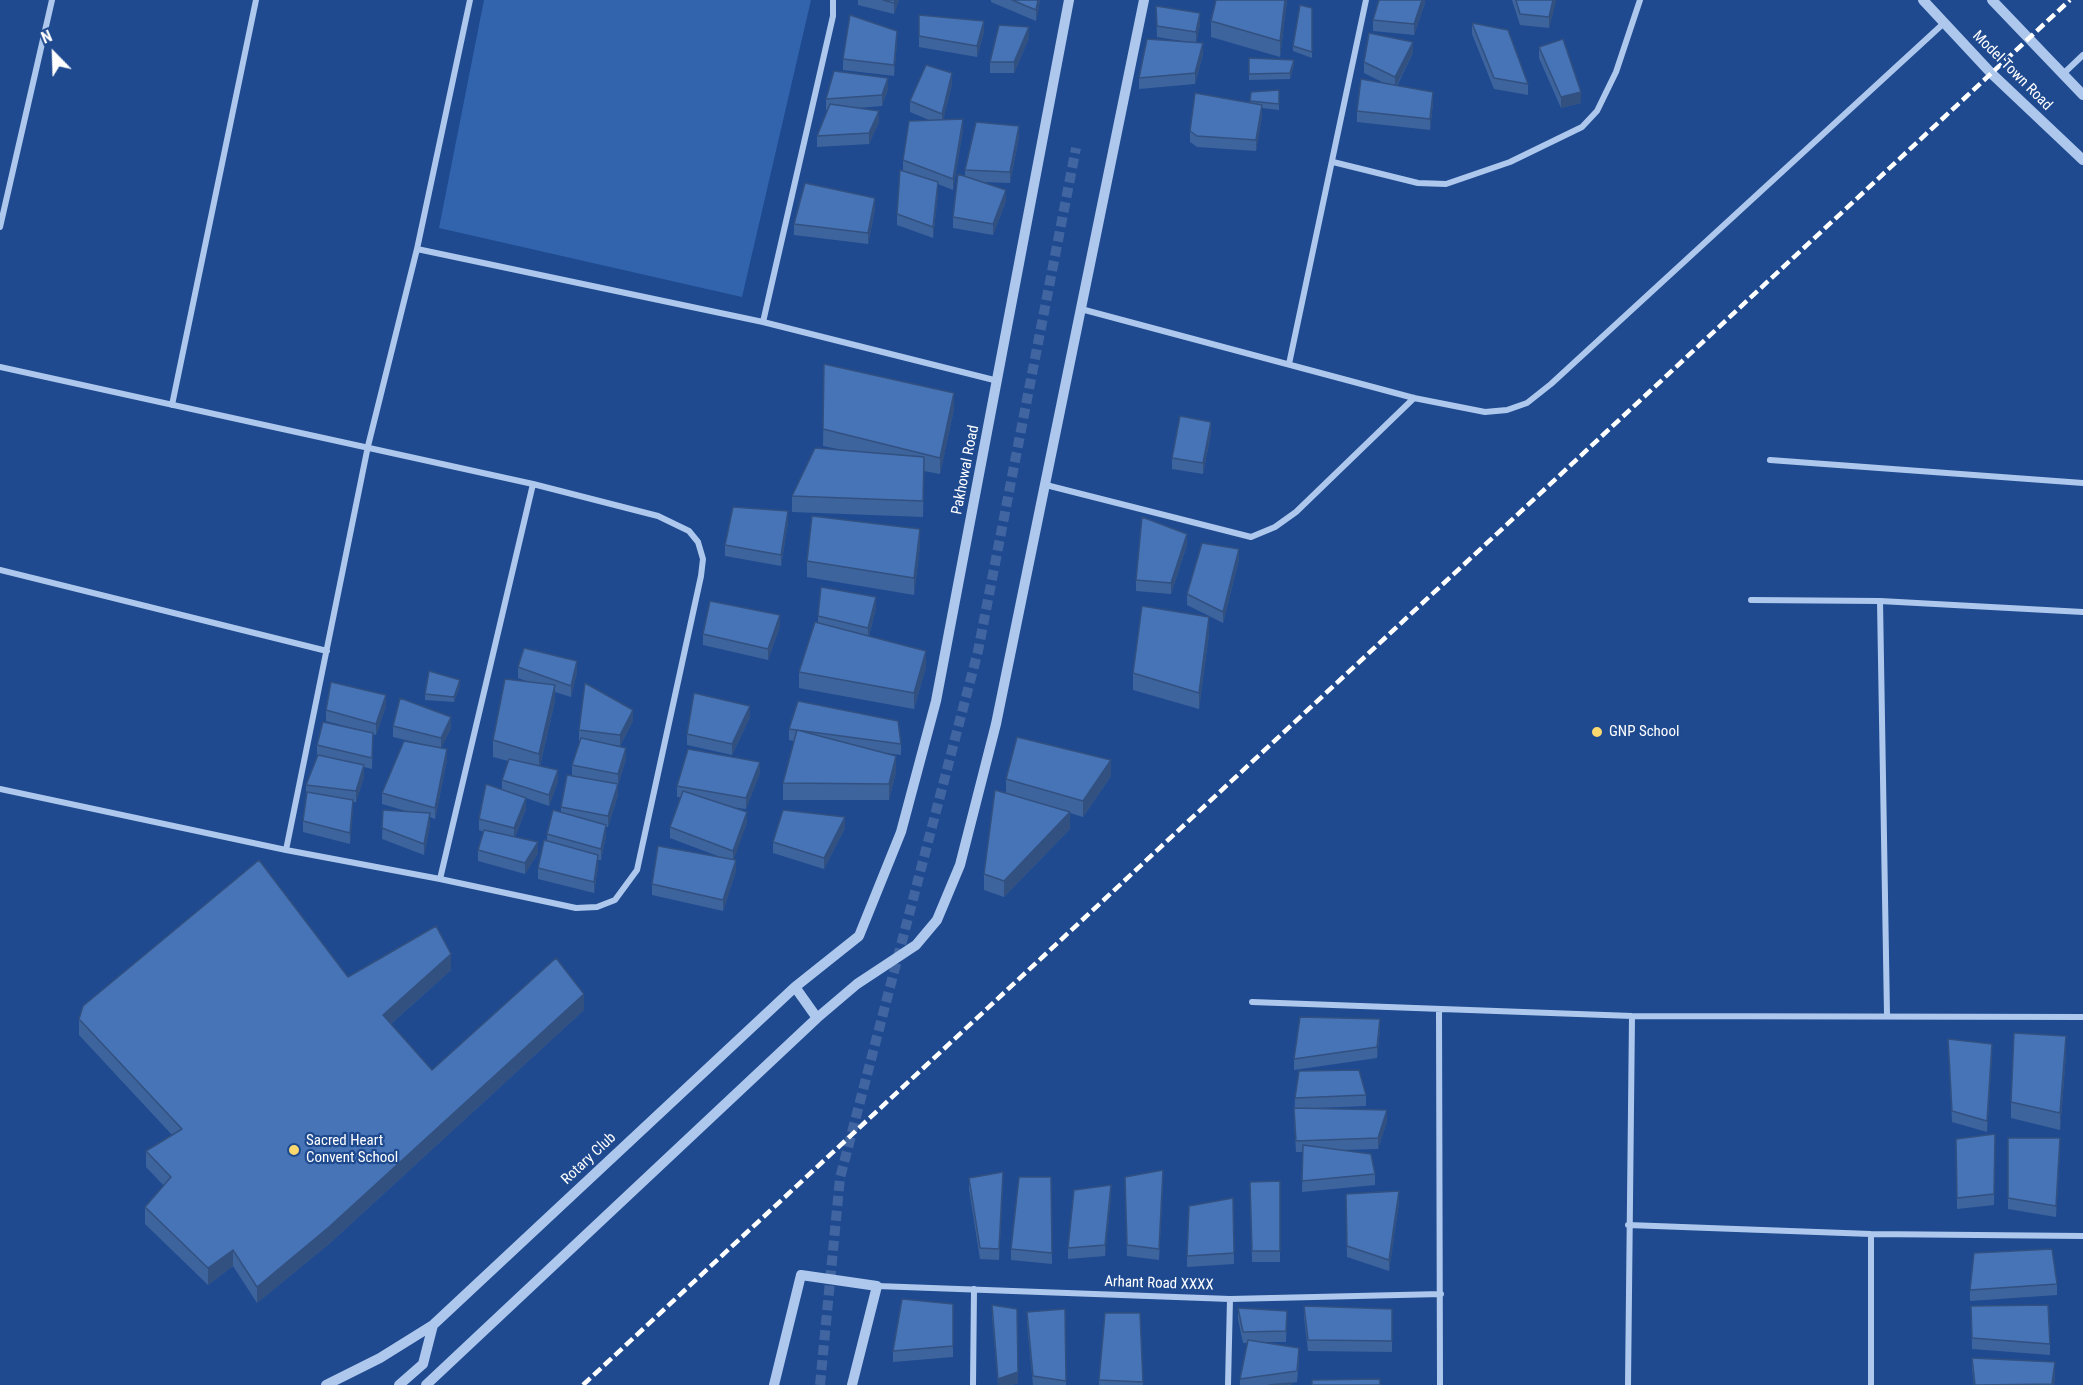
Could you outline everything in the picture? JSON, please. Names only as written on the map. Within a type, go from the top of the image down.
[{"type":"street","points":[[0,227],[52,0]]},
{"type":"street","points":[[172,405],[256,0]]},
{"type":"street","points":[[286,850],[368,446],[417,249],[470,0]]},
{"type":"street","points":[[763,322],[833,16],[833,0]]},
{"type":"street","name":"Pakhowal Road","points":[[859,936],[900,832],[936,701],[999,381],[1069,0]]},
{"type":"street","points":[[426,1385],[817,1018],[857,984],[916,945],[937,920],[960,865],[976,808],[1046,485],[1144,0]]},
{"type":"street","points":[[1289,364],[1366,0]]},
{"type":"street","points":[[1333,162],[1418,183],[1446,184],[1510,162],[1582,127],[1597,111],[1616,72],[1640,0]]},
{"type":"street","name":"Model Town Road","points":[[1923,0],[1991,73],[2083,160]]},
{"type":"street","points":[[1992,0],[2083,96]]},
{"type":"street","points":[[1081,309],[1414,398],[1485,412],[1507,410],[1527,403],[1944,23]]},
{"type":"street","points":[[2062,75],[2083,55]]},
{"type":"street","points":[[417,249],[763,322],[999,381]]},
{"type":"street","points":[[0,367],[368,446],[534,484],[658,516],[689,531],[698,542],[703,559],[637,870],[615,900],[597,907],[576,908],[286,850],[0,789]]},
{"type":"street","points":[[1046,485],[1251,537],[1275,527],[1296,512],[1414,398]]},
{"type":"street","points":[[1770,460],[2083,483]]},
{"type":"street","points":[[440,879],[534,484]]},
{"type":"street","points":[[0,570],[327,651]]},
{"type":"street","points":[[1751,600],[1880,601],[2083,612]]},
{"type":"street","points":[[1880,601],[1887,1015]]},
{"type":"street","name":"Rotary Club","points":[[326,1385],[380,1358],[432,1325],[795,987],[859,936]]},
{"type":"street","points":[[795,987],[817,1018]]},
{"type":"street","points":[[1252,1002],[1440,1011],[1632,1016],[2083,1017]]},
{"type":"street","points":[[1440,1011],[1440,1385]]},
{"type":"street","points":[[1628,1385],[1632,1016]]},
{"type":"street","points":[[1628,1225],[1870,1234],[2083,1236]]},
{"type":"street","points":[[1870,1234],[1871,1385]]},
{"type":"street","points":[[774,1385],[801,1275],[877,1286],[852,1385]]},
{"type":"street","name":"Arhant Road XXXX","points":[[877,1286],[1230,1299],[1441,1294]]},
{"type":"street","points":[[973,1385],[974,1289]]},
{"type":"street","points":[[1228,1385],[1230,1299]]},
{"type":"street","points":[[399,1385],[423,1364],[432,1325]]},
{"type":"shaded area","points":[[484,0],[811,0],[742,297],[439,228]]},
{"type":"building","points":[[1012,0],[1038,0],[1036,10]]},
{"type":"building","points":[[1216,0],[1285,0],[1280,41],[1211,21]]},
{"type":"building","points":[[1379,0],[1422,0],[1414,24],[1373,20]]},
{"type":"building","points":[[1516,0],[1553,0],[1549,17],[1520,14]]},
{"type":"building","points":[[1300,5],[1312,8],[1312,52],[1293,46]]},
{"type":"building","points":[[1156,6],[1200,13],[1196,32],[1157,26]]},
{"type":"building","points":[[850,15],[897,31],[894,65],[843,59]]},
{"type":"building","points":[[919,15],[984,21],[977,46],[919,36]]},
{"type":"building","points":[[1472,23],[1508,30],[1528,84],[1494,78]]},
{"type":"building","points":[[999,25],[1029,27],[1014,62],[990,62]]},
{"type":"building","points":[[1369,33],[1413,42],[1395,77],[1364,62]]},
{"type":"building","points":[[1147,39],[1203,43],[1195,73],[1139,78]]},
{"type":"building","points":[[1563,39],[1581,92],[1561,97],[1539,47]]},
{"type":"building","points":[[1249,58],[1294,60],[1290,73],[1249,74]]},
{"type":"building","points":[[926,65],[952,73],[942,114],[910,101]]},
{"type":"building","points":[[834,71],[888,78],[882,95],[826,99]]},
{"type":"building","points":[[1361,79],[1433,92],[1430,119],[1357,111]]},
{"type":"building","points":[[1279,90],[1279,104],[1250,101],[1251,92]]},
{"type":"building","points":[[1195,93],[1262,105],[1256,140],[1197,136],[1190,131]]},
{"type":"building","points":[[830,104],[879,111],[869,133],[817,136]]},
{"type":"building","points":[[963,119],[953,179],[903,160],[909,121]]},
{"type":"building","points":[[976,122],[1019,126],[1010,172],[965,170]]},
{"type":"building","points":[[900,170],[938,182],[933,227],[897,214]]},
{"type":"building","points":[[958,174],[1006,190],[993,224],[953,217]]},
{"type":"building","points":[[805,183],[875,198],[868,233],[794,224]]},
{"type":"building","points":[[824,364],[954,393],[940,458],[823,429]]},
{"type":"building","points":[[1180,416],[1211,422],[1203,463],[1172,458]]},
{"type":"building","points":[[815,448],[924,457],[923,501],[792,496]]},
{"type":"building","points":[[733,507],[788,511],[781,555],[725,545]]},
{"type":"building","points":[[812,516],[920,529],[914,578],[807,561]]},
{"type":"building","points":[[1142,517],[1187,534],[1171,583],[1136,580]]},
{"type":"building","points":[[1202,543],[1239,549],[1223,612],[1187,594]]},
{"type":"building","points":[[821,587],[876,597],[868,628],[818,616]]},
{"type":"building","points":[[710,601],[780,615],[768,649],[703,634]]},
{"type":"building","points":[[1142,606],[1209,617],[1199,693],[1133,673]]},
{"type":"building","points":[[815,622],[926,651],[914,693],[799,672]]},
{"type":"building","points":[[524,648],[577,661],[571,686],[518,667]]},
{"type":"building","points":[[429,671],[460,680],[454,697],[425,694]]},
{"type":"building","points":[[505,679],[555,685],[539,754],[493,740]]},
{"type":"building","points":[[331,682],[386,695],[376,724],[326,710]]},
{"type":"building","points":[[585,683],[633,710],[620,735],[579,730]]},
{"type":"building","points":[[694,693],[750,706],[732,744],[687,734]]},
{"type":"building","points":[[400,698],[451,717],[441,738],[393,726]]},
{"type":"building","points":[[798,701],[898,721],[901,744],[789,729]]},
{"type":"building","points":[[323,722],[373,733],[372,758],[317,745]]},
{"type":"building","points":[[797,730],[896,756],[889,784],[783,783]]},
{"type":"building","points":[[1017,737],[1111,760],[1083,801],[1006,779]]},
{"type":"building","points":[[581,738],[626,748],[618,774],[572,765]]},
{"type":"building","points":[[404,741],[447,749],[435,808],[382,793]]},
{"type":"building","points":[[688,749],[760,762],[746,798],[677,786]]},
{"type":"building","points":[[318,755],[364,765],[356,791],[306,785]]},
{"type":"building","points":[[509,759],[558,770],[549,795],[502,780]]},
{"type":"building","points":[[567,775],[618,784],[608,816],[561,807]]},
{"type":"building","points":[[486,784],[526,798],[514,828],[479,819]]},
{"type":"building","points":[[995,790],[1070,812],[1004,881],[984,874]]},
{"type":"building","points":[[683,791],[747,812],[733,851],[670,827]]},
{"type":"building","points":[[307,792],[353,800],[350,833],[303,821]]},
{"type":"building","points":[[383,810],[430,813],[424,844],[382,828]]},
{"type":"building","points":[[553,810],[606,825],[601,849],[547,834]]},
{"type":"building","points":[[783,810],[845,817],[824,858],[773,842]]},
{"type":"building","points":[[484,830],[538,842],[525,863],[478,850]]},
{"type":"building","points":[[544,840],[598,855],[594,882],[538,868]]},
{"type":"building","points":[[658,846],[736,860],[723,900],[652,884]]},
{"type":"building","points":[[259,860],[348,977],[436,926],[451,954],[383,1015],[432,1070],[556,958],[584,994],[329,1227],[257,1287],[233,1250],[208,1268],[145,1207],[171,1177],[146,1151],[182,1129],[79,1019],[83,1006]]},
{"type":"building","points":[[1300,1017],[1380,1019],[1377,1047],[1294,1059]]},
{"type":"building","points":[[2014,1033],[2066,1036],[2060,1113],[2011,1102]]},
{"type":"building","points":[[1948,1039],[1992,1044],[1987,1121],[1952,1111]]},
{"type":"building","points":[[1359,1070],[1366,1095],[1295,1098],[1299,1071]]},
{"type":"building","points":[[1294,1108],[1387,1110],[1378,1138],[1296,1141]]},
{"type":"building","points":[[1995,1134],[1994,1194],[1957,1198],[1956,1139]]},
{"type":"building","points":[[2008,1138],[2060,1138],[2056,1206],[2008,1198]]},
{"type":"building","points":[[1303,1145],[1371,1154],[1375,1174],[1302,1181]]},
{"type":"building","points":[[1163,1170],[1159,1249],[1127,1245],[1125,1177]]},
{"type":"building","points":[[1003,1172],[999,1249],[980,1248],[969,1178]]},
{"type":"building","points":[[1019,1177],[1051,1177],[1052,1253],[1011,1249]]},
{"type":"building","points":[[1280,1181],[1280,1251],[1252,1251],[1250,1182]]},
{"type":"building","points":[[1111,1185],[1105,1245],[1068,1248],[1074,1190]]},
{"type":"building","points":[[1399,1191],[1389,1260],[1347,1246],[1346,1194]]},
{"type":"building","points":[[1233,1198],[1234,1253],[1187,1256],[1189,1206]]},
{"type":"building","points":[[2052,1249],[2057,1284],[1970,1290],[1974,1253]]},
{"type":"building","points":[[902,1299],[953,1304],[953,1346],[893,1351]]},
{"type":"building","points":[[992,1305],[1017,1309],[1018,1372],[998,1379]]},
{"type":"building","points":[[2048,1305],[2050,1344],[1972,1338],[1971,1306]]},
{"type":"building","points":[[1304,1306],[1392,1309],[1392,1341],[1308,1340]]},
{"type":"building","points":[[1238,1308],[1287,1311],[1286,1331],[1243,1332]]},
{"type":"building","points":[[1065,1309],[1066,1381],[1033,1376],[1027,1312]]},
{"type":"building","points":[[1105,1313],[1140,1313],[1143,1382],[1099,1380]]},
{"type":"building","points":[[1248,1340],[1299,1348],[1297,1371],[1240,1379]]},
{"type":"building","points":[[1972,1358],[2055,1362],[2052,1384],[1975,1385]]},
{"type":"building","points":[[1380,1379],[1380,1385],[1312,1385],[1312,1380]]},
{"type":"tunnel","points":[[820,1385],[840,1178],[978,651],[1076,148]]},
{"type":"railway","points":[[583,1385],[2070,0]]},
{"type":"place","name":"GNP School","points":[[1597,732]]},
{"type":"place","name":"Sacred Heart Convent School","points":[[294,1150]]}]
